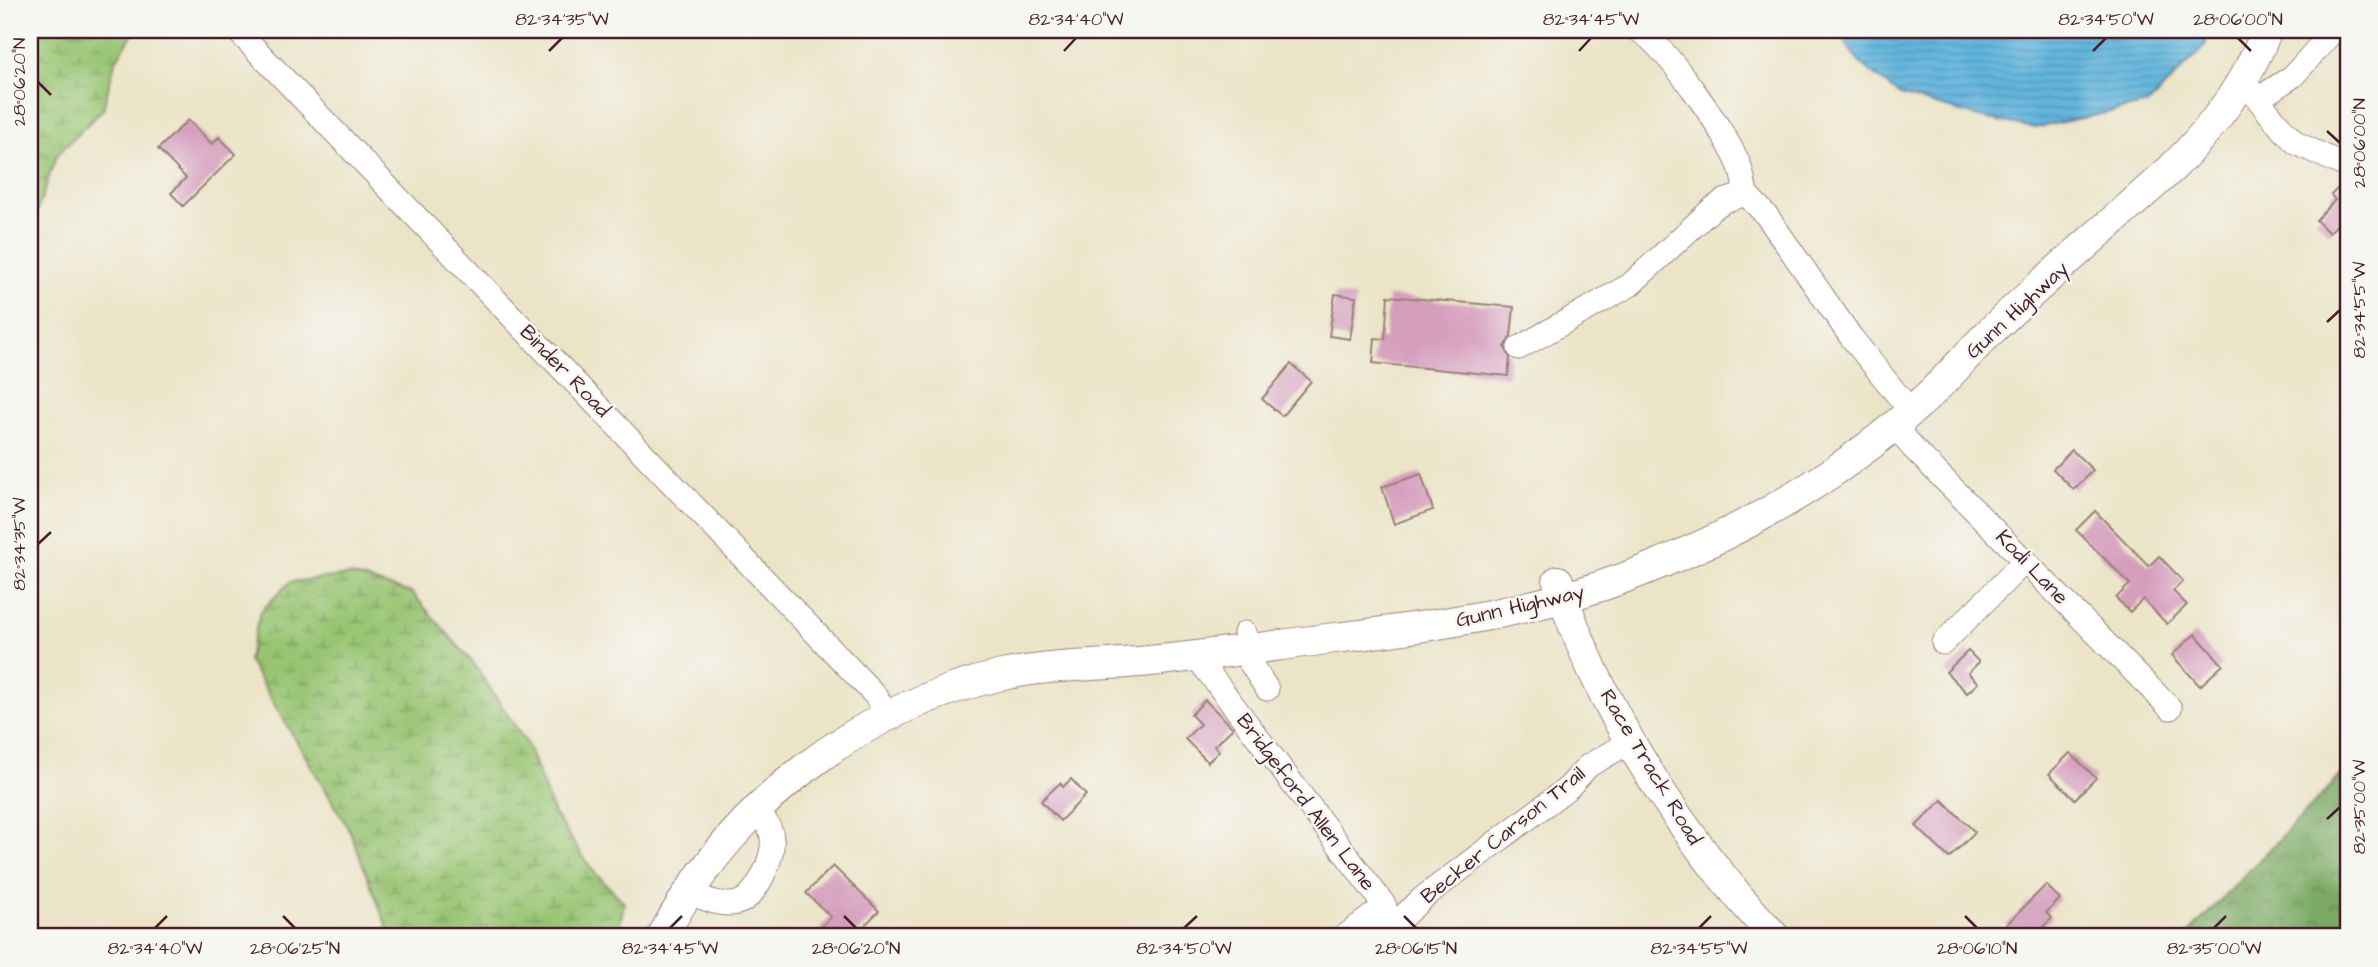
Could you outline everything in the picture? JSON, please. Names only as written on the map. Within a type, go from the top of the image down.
[{"type":"main road","name":"Gunn Highway","points":[[667,935],[688,892],[727,840],[757,808],[822,755],[888,715],[973,682],[1053,667],[1126,664],[1196,656],[1246,641],[1436,624],[1516,610],[1716,518],[1897,412],[1992,330],[2198,143],[2221,113],[2250,89],[2267,30]]},
{"type":"main road","name":"Race Track Road","points":[[1561,589],[1596,675],[1631,741],[1691,836],[1726,882],[1775,937]]},
{"type":"main road","points":[[1053,667],[1122,650],[1246,641]]},
{"type":"street","name":"Binder Road","points":[[237,30],[875,695],[888,715]]},
{"type":"street","points":[[1519,348],[1630,285],[1712,209],[1724,201],[1746,194],[1740,166],[1703,104],[1670,61],[1646,34],[1638,30]]},
{"type":"street","points":[[2334,30],[2293,76],[2250,89],[2296,143],[2348,166]]},
{"type":"street","name":"Kodi Lane","points":[[1746,194],[1767,216],[1851,337],[1897,412],[1912,447],[2169,708]]},
{"type":"street","points":[[1943,643],[2025,561]]},
{"type":"street","points":[[1246,641],[1254,671],[1267,689]]},
{"type":"street","name":"Bridgeford Allen Lane","points":[[1196,656],[1385,906],[1344,937]]},
{"type":"street","name":"Becker Carson Trail","points":[[1381,937],[1424,897],[1569,787],[1588,766],[1631,741]]},
{"type":"street","points":[[688,892],[721,903],[736,904],[748,899],[766,869],[773,840],[770,829],[757,808]]},
{"type":"green space","points":[[30,30],[135,30],[115,62],[103,109],[56,156],[34,221],[30,225]]},
{"type":"green space","points":[[351,575],[412,593],[474,664],[527,744],[554,814],[593,871],[624,902],[618,937],[391,937],[350,831],[248,660],[260,612],[290,582]]},
{"type":"green space","points":[[2348,768],[2348,937],[2185,937]]},
{"type":"water","points":[[1836,30],[2211,30],[2204,48],[2148,104],[2035,128],[1983,118],[1900,95],[1860,63]]},
{"type":"building","points":[[188,120],[212,144],[219,137],[236,154],[183,206],[171,193],[186,178],[158,149]]},
{"type":"building","points":[[2346,180],[2348,213],[2329,233],[2316,220],[2335,200],[2331,195]]},
{"type":"building","points":[[1335,294],[1356,297],[1350,339],[1329,336]]},
{"type":"building","points":[[1388,296],[1514,307],[1511,336],[1505,347],[1510,358],[1508,376],[1373,363],[1375,338],[1385,339]]},
{"type":"building","points":[[1291,364],[1311,381],[1282,416],[1262,399]]},
{"type":"building","points":[[2072,450],[2093,470],[2074,490],[2053,469]]},
{"type":"building","points":[[1421,474],[1433,510],[1394,524],[1382,487]]},
{"type":"building","points":[[2095,511],[2149,566],[2159,556],[2183,581],[2173,591],[2187,605],[2167,624],[2143,599],[2130,612],[2116,598],[2130,584],[2076,530]]},
{"type":"building","points":[[2195,634],[2223,665],[2200,686],[2172,655]]},
{"type":"building","points":[[1968,651],[1979,662],[1968,673],[1978,683],[1967,693],[1946,672]]},
{"type":"building","points":[[1205,700],[1233,728],[1214,746],[1219,751],[1208,762],[1185,739],[1200,724],[1191,715]]},
{"type":"building","points":[[2070,753],[2096,778],[2075,799],[2049,774]]},
{"type":"building","points":[[1071,779],[1086,795],[1060,821],[1041,801],[1060,783],[1063,787]]},
{"type":"building","points":[[1942,800],[1975,832],[1949,858],[1916,826]]},
{"type":"building","points":[[833,866],[879,911],[853,937],[830,937],[820,928],[831,917],[806,893]]},
{"type":"building","points":[[2046,885],[2060,899],[2046,913],[2052,918],[2044,926],[2054,937],[2018,937],[2006,925]]}]
